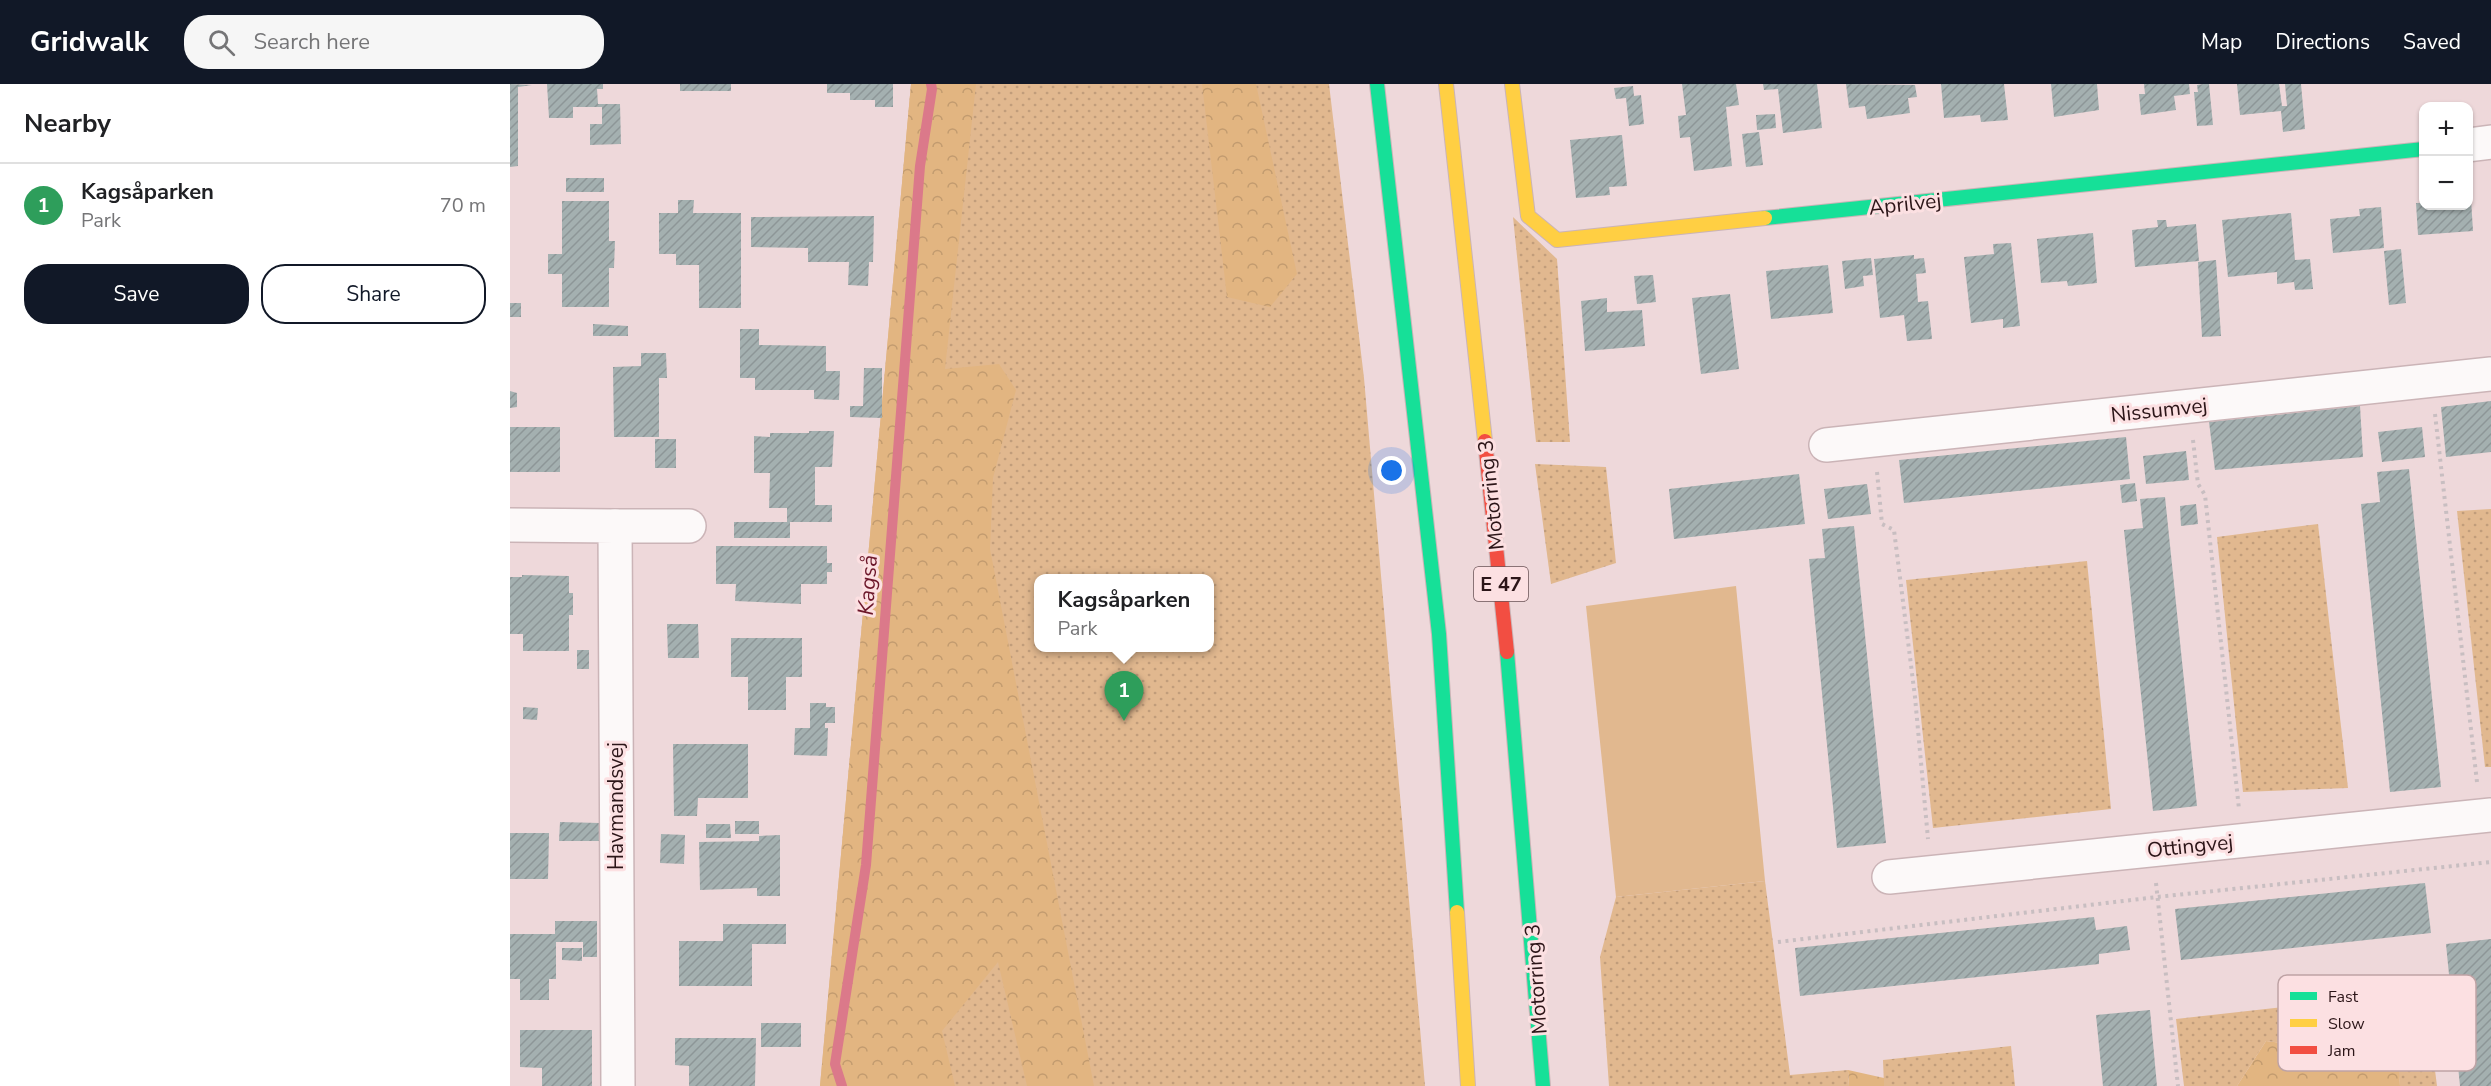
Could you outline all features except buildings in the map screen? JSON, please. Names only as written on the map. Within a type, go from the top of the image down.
[{"type":"main road","points":[[1377,84],[1439,634],[1468,1086]]},
{"type":"main road","name":"Motorring 3","points":[[1446,84],[1506,635],[1539,1004],[1543,1086]]},
{"type":"main road","name":"Aprilvej","points":[[1512,84],[1528,216],[1557,240],[2419,150]]},
{"type":"street","points":[[2473,144],[2491,142]]},
{"type":"street","name":"Nissumvej","points":[[1826,445],[2491,374]]},
{"type":"street","points":[[510,525],[689,526]]},
{"type":"street","name":"Havmandsvej","points":[[615,526],[618,1086]]},
{"type":"street","name":"Ottingvej","points":[[1888,877],[2486,815]]},
{"type":"path","points":[[2431,380],[2486,815]]},
{"type":"path","points":[[2190,406],[2198,484],[2205,495],[2242,841]]},
{"type":"path","points":[[1874,440],[1882,524],[1894,530],[1915,697],[1931,872]]},
{"type":"path","points":[[2152,850],[2178,1086]]},
{"type":"path","points":[[1778,942],[2157,897],[2491,862]]},
{"type":"shaded area","points":[[911,84],[1329,84],[1364,378],[1425,1086],[820,1086]]},
{"type":"shaded area","points":[[1513,217],[1557,259],[1570,442],[1536,442]]},
{"type":"shaded area","points":[[1535,464],[1606,467],[1616,563],[1551,584]]},
{"type":"shaded area","points":[[2491,509],[2491,767],[2485,767],[2457,511]]},
{"type":"shaded area","points":[[2318,524],[2348,788],[2243,792],[2217,537]]},
{"type":"shaded area","points":[[2087,561],[2111,809],[1933,828],[1906,580]]},
{"type":"shaded area","points":[[1736,586],[1765,881],[1616,897],[1586,606]]},
{"type":"shaded area","points":[[1765,881],[1790,1075],[1848,1070],[1849,1086],[1609,1086],[1600,957],[1616,897]]},
{"type":"shaded area","points":[[2278,1008],[2278,1042],[2266,1041],[2237,1086],[2184,1086],[2176,1019]]},
{"type":"shaded area","points":[[2011,1046],[2015,1086],[1884,1086],[1883,1060]]},
{"type":"shaded area","points":[[2398,1071],[2435,1071],[2437,1086],[2400,1086]]},
{"type":"green space","points":[[911,84],[976,84],[945,369],[999,364],[1016,390],[993,478],[990,549],[1094,1086],[1027,1086],[998,962],[942,1031],[955,1086],[820,1086]]},
{"type":"green space","points":[[1202,84],[1256,84],[1297,274],[1270,307],[1227,297]]},
{"type":"green space","points":[[2266,1041],[2278,1042],[2278,1071],[2399,1071],[2400,1086],[2237,1086]]},
{"type":"green space","points":[[1848,1070],[1884,1078],[1884,1086],[1849,1086]]},
{"type":"waterway","name":"Kagså","points":[[842,1086],[835,1064],[866,865],[920,166],[931,84]]},
{"type":"traffic: fast","points":[[1377,84],[1439,634],[1457,912]]},
{"type":"traffic: fast","points":[[1765,218],[2419,150]]},
{"type":"traffic: fast","points":[[1507,652],[1543,1086]]},
{"type":"traffic: slow","points":[[1446,84],[1485,441]]},
{"type":"traffic: slow","points":[[1512,84],[1528,216],[1557,240],[1765,218]]},
{"type":"traffic: slow","points":[[1457,912],[1468,1086]]},
{"type":"traffic: jam","points":[[1485,441],[1507,652]]},
{"type":"place","name":"Kagsåparken","points":[[1124,721]]}]
